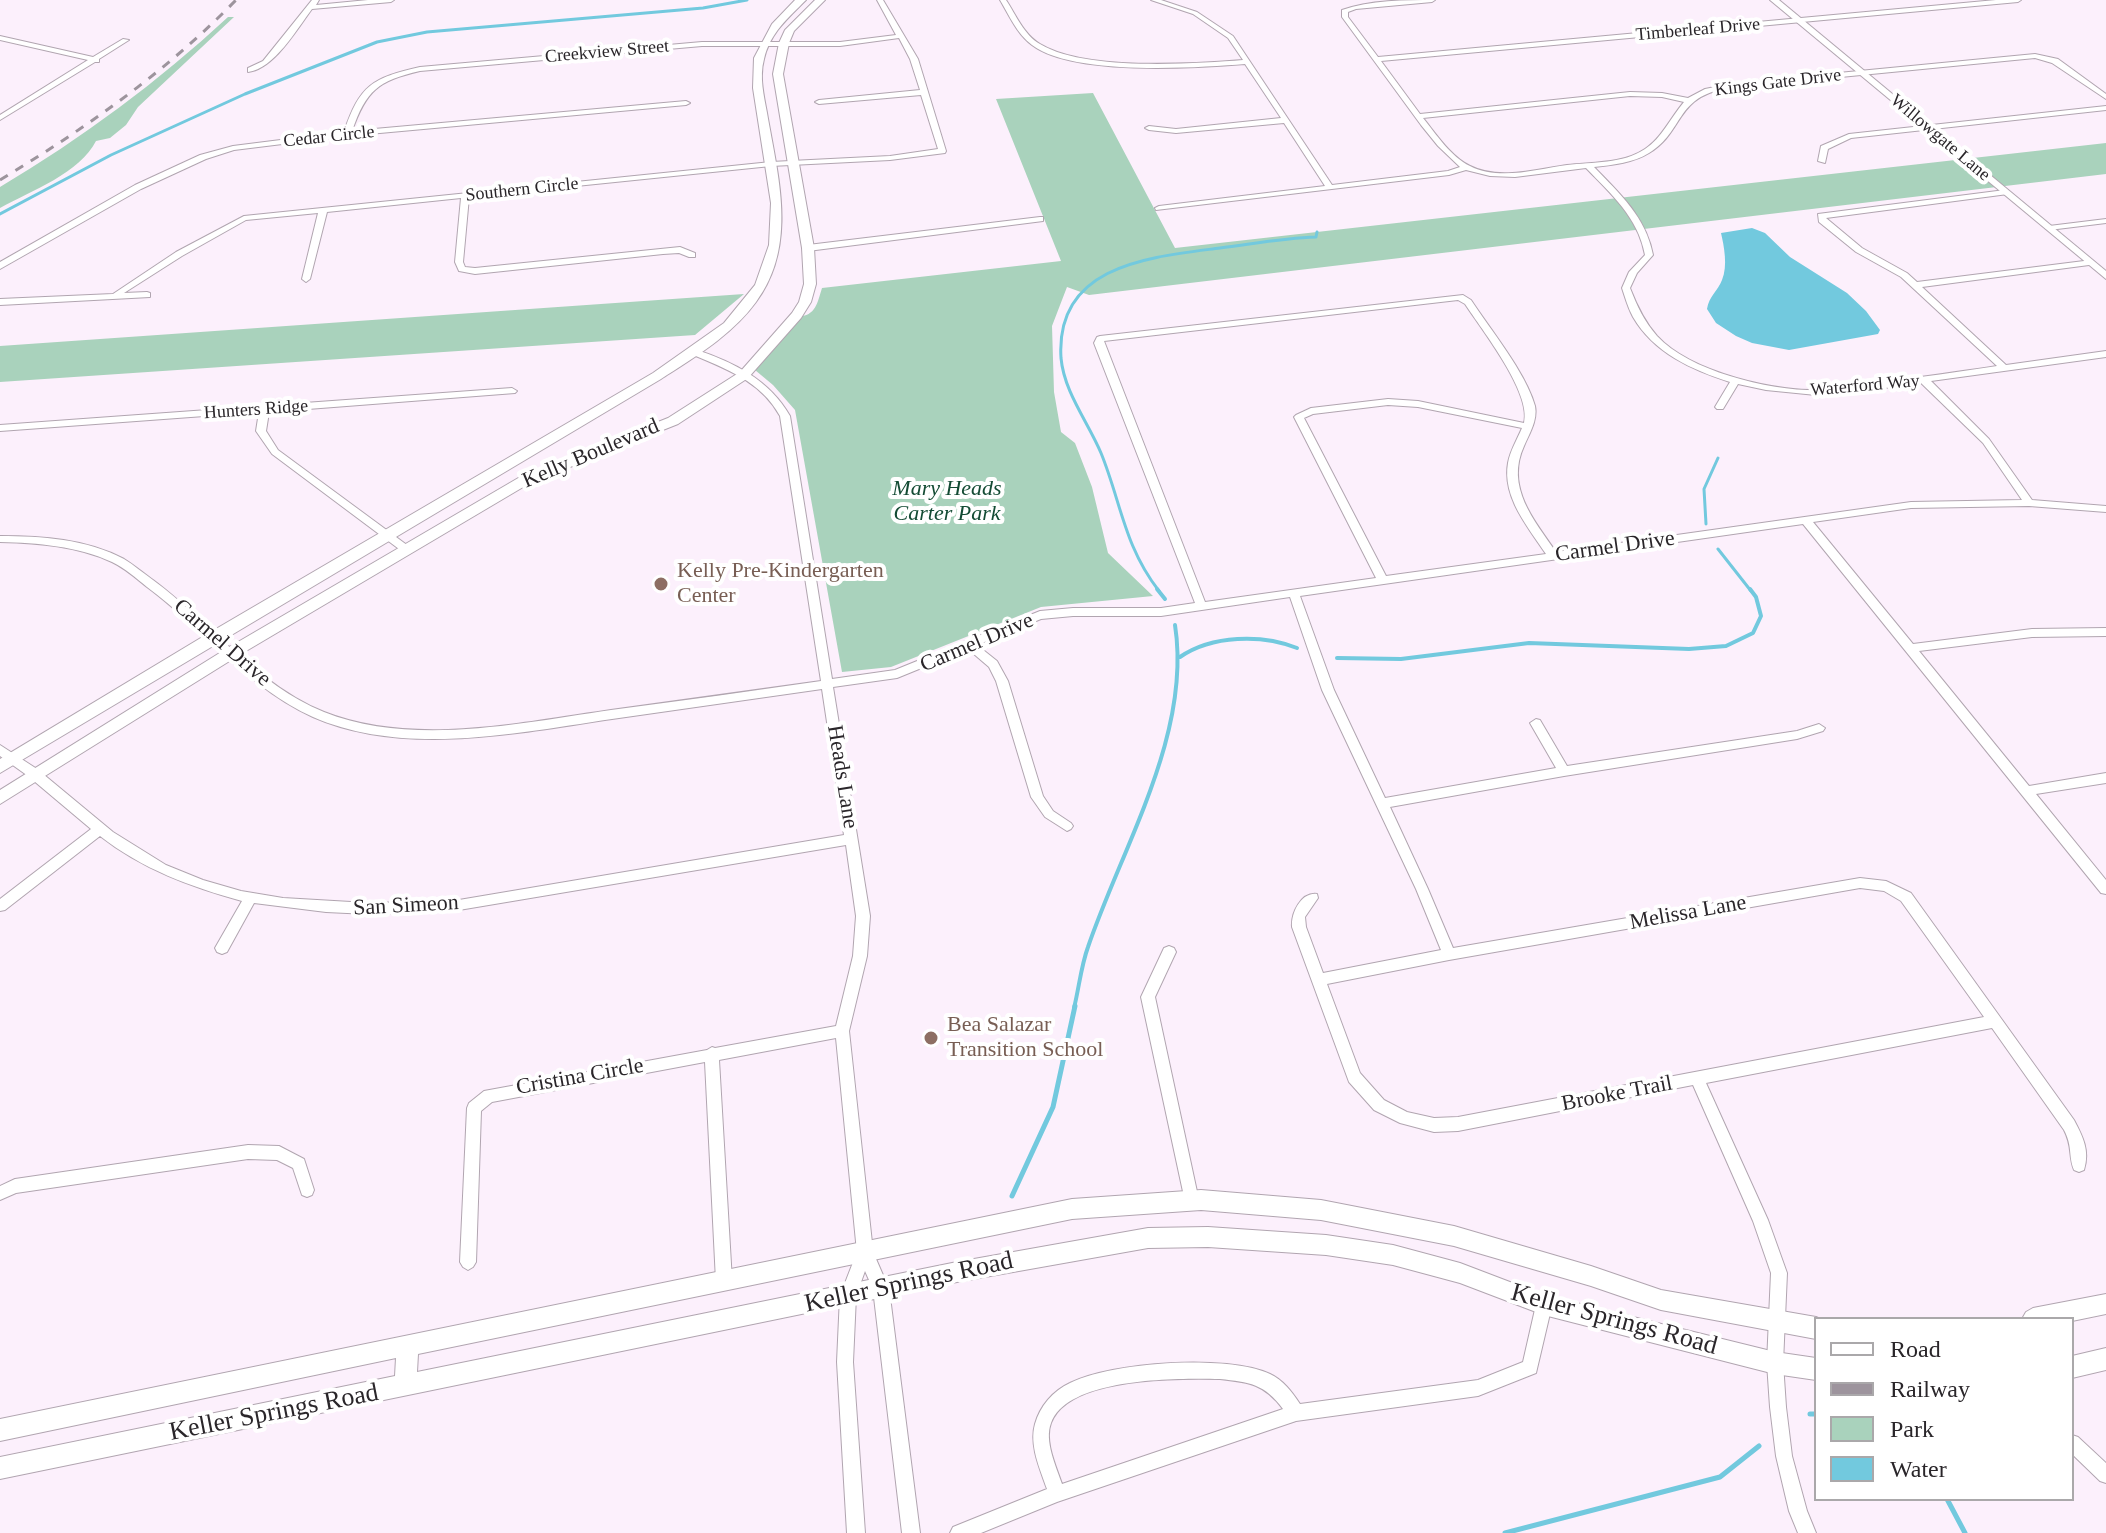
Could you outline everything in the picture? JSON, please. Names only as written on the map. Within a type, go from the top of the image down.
[{"type":"main road","name":"Kelly Boulevard","points":[[4,758],[694,352],[745,309],[768,272],[777,235],[771,164],[757,75],[758,59],[765,42],[782,18],[801,0]]},
{"type":"main road","points":[[784,43],[795,23],[820,0]]},
{"type":"main road","name":"Kelly Boulevard","points":[[0,798],[231,653],[525,480],[673,421],[744,375],[782,334],[805,302],[811,271],[778,74],[784,43]]},
{"type":"main road","name":"Keller Springs Road","points":[[0,1430],[1072,1209],[1192,1201],[1321,1210],[1391,1222],[1515,1254],[1661,1300],[1814,1328]]},
{"type":"main road","name":"Keller Springs Road","points":[[0,1468],[957,1272],[1148,1238],[1208,1237],[1326,1245],[1393,1255],[1460,1273],[1544,1305],[1775,1363],[1814,1369]]},
{"type":"main road","points":[[2043,1317],[2106,1304]]},
{"type":"main road","points":[[405,1386],[408,1347]]},
{"type":"main road","points":[[2074,1367],[2106,1359]]},
{"type":"street","points":[[251,70],[266,63],[313,3],[391,0]]},
{"type":"street","points":[[819,102],[925,92],[914,59],[880,0]]},
{"type":"street","points":[[1003,0],[1033,43],[1058,56],[1174,65],[1249,62]]},
{"type":"street","points":[[1154,0],[1211,21],[1231,37],[1330,187]]},
{"type":"street","points":[[1432,0],[1344,10],[1345,17],[1419,116],[1465,168]]},
{"type":"street","name":"Willowgate Lane","points":[[1774,0],[2106,276]]},
{"type":"street","points":[[1898,0],[1911,10]]},
{"type":"street","name":"Timberleaf Drive","points":[[1378,59],[2018,0]]},
{"type":"street","name":"Creekview Street","points":[[347,134],[362,94],[381,81],[409,72],[702,44],[840,44],[901,36]]},
{"type":"street","points":[[2,40],[96,60]]},
{"type":"street","points":[[0,118],[125,40]]},
{"type":"street","name":"Kings Gate Drive","points":[[1159,208],[1449,173],[1465,168],[1489,174],[1512,174],[1630,158],[1646,151],[1670,128],[1690,101],[1721,87],[2035,56],[2055,61],[2106,97]]},
{"type":"street","name":"Southern Circle","points":[[117,294],[238,220],[771,164],[924,155],[942,151],[925,92]]},
{"type":"street","points":[[1419,116],[1630,94],[1662,95],[1690,101]]},
{"type":"street","name":"Cedar Circle","points":[[0,266],[92,212],[203,157],[233,148],[347,134],[686,103]]},
{"type":"street","points":[[1822,161],[1824,148],[1835,140],[2106,108]]},
{"type":"street","points":[[1149,128],[1176,131],[1286,120]]},
{"type":"street","name":"Waterford Way","points":[[1587,165],[1637,219],[1648,241],[1649,255],[1633,272],[1626,288],[1637,321],[1674,355],[1735,381],[1799,392],[1826,393],[2106,354]]},
{"type":"street","points":[[2004,368],[1915,285],[1892,267],[1842,238],[1821,216],[2005,192]]},
{"type":"street","points":[[465,196],[459,262],[462,269],[475,271],[663,251],[680,250],[692,255]]},
{"type":"street","points":[[306,279],[323,210]]},
{"type":"street","points":[[808,248],[1040,219]]},
{"type":"street","points":[[2049,228],[2106,221]]},
{"type":"street","points":[[1915,285],[2089,262]]},
{"type":"street","points":[[0,302],[117,294],[147,295]]},
{"type":"street","points":[[1201,606],[1100,339],[1460,297],[1468,302],[1526,392],[1531,415],[1512,464],[1515,496],[1553,556]]},
{"type":"street","name":"Heads Lane","points":[[694,352],[744,375],[776,398],[785,416],[863,916],[860,956],[842,1031],[865,1252]]},
{"type":"street","points":[[1720,407],[1735,381]]},
{"type":"street","points":[[1925,381],[1986,441],[2029,503]]},
{"type":"street","name":"Hunters Ridge","points":[[0,428],[512,391]]},
{"type":"street","points":[[1383,580],[1299,417],[1311,411],[1388,402],[1418,404],[1525,426]]},
{"type":"street","points":[[264,410],[261,431],[275,452],[407,551]]},
{"type":"street","name":"Carmel Drive","points":[[0,539],[61,543],[101,553],[123,563],[187,611],[283,696],[318,715],[359,726],[445,734],[498,731],[897,674],[1040,615],[1161,612],[1911,505],[2029,503],[2106,509]]},
{"type":"street","points":[[1806,520],[2106,889]]},
{"type":"street","points":[[1294,593],[1328,690],[1449,954]]},
{"type":"street","points":[[1910,648],[2021,633],[2106,632]]},
{"type":"street","points":[[971,646],[993,664],[1002,681],[1037,797],[1049,814],[1067,826]]},
{"type":"street","points":[[1536,723],[1564,771]]},
{"type":"street","points":[[1381,804],[1564,771],[1797,735],[1819,728]]},
{"type":"street","name":"San Simeon","points":[[4,758],[34,774],[99,830],[159,867],[251,897],[310,908],[392,910],[453,906],[851,839]]},
{"type":"street","points":[[2027,791],[2106,778]]},
{"type":"street","points":[[0,906],[99,830]]},
{"type":"street","name":"Melissa Lane","points":[[1318,980],[1449,954],[1871,883],[1886,886],[1906,897],[2069,1125],[2078,1142],[2079,1165]]},
{"type":"street","points":[[222,948],[251,897]]},
{"type":"street","name":"Brooke Trail","points":[[1312,898],[1298,916],[1354,1077],[1379,1105],[1434,1125],[1458,1124],[1995,1021]]},
{"type":"street","points":[[1169,952],[1148,997],[1192,1201]]},
{"type":"street","name":"Cristina Circle","points":[[468,1262],[474,1108],[489,1096],[842,1031]]},
{"type":"street","points":[[712,1053],[724,1281]]},
{"type":"street","points":[[1697,1079],[1760,1220],[1779,1273],[1775,1363],[1784,1456],[1807,1533]]},
{"type":"street","points":[[0,1193],[15,1186],[248,1152],[279,1153],[299,1164],[307,1190]]},
{"type":"street","points":[[865,1252],[881,1289],[911,1533]]},
{"type":"street","points":[[856,1533],[845,1362],[848,1296],[865,1252]]},
{"type":"street","points":[[959,1533],[1057,1494],[1296,1413],[1478,1388],[1530,1367],[1544,1305]]},
{"type":"street","points":[[1057,1494],[1042,1442],[1042,1425],[1050,1410],[1064,1395],[1085,1384],[1156,1374],[1230,1372],[1259,1377],[1284,1394],[1296,1413]]},
{"type":"street","points":[[2074,1445],[2106,1475]]},
{"type":"green space","points":[[228,17],[234,17],[138,107],[126,125],[110,138],[96,141],[79,163],[67,172],[0,208],[0,187],[118,108]]},
{"type":"green space","name":"Mary Heads Carter Park","points":[[1093,93],[1175,248],[2106,143],[2106,174],[1089,295],[1067,287],[1052,326],[1054,392],[1061,432],[1075,443],[1092,487],[1108,553],[1153,596],[1041,607],[891,667],[842,672],[795,410],[755,370],[798,317],[812,311],[822,288],[1061,261],[996,99]]},
{"type":"green space","points":[[744,294],[695,335],[0,382],[0,346]]},
{"type":"water","points":[[1752,228],[1765,233],[1790,257],[1847,293],[1866,311],[1880,330],[1878,334],[1789,350],[1752,343],[1716,323],[1707,309],[1725,269],[1721,233]]},
{"type":"waterway","points":[[0,214],[111,155],[245,94],[377,42],[427,32],[703,8],[747,0]]},
{"type":"waterway","points":[[1159,591],[1138,557],[1101,453],[1063,371],[1063,327],[1074,302],[1090,284],[1112,271],[1138,262],[1193,251],[1316,237],[1317,232]]},
{"type":"waterway","points":[[1706,524],[1704,489],[1718,458]]},
{"type":"waterway","points":[[1718,549],[1751,591]]},
{"type":"waterway","points":[[1157,589],[1165,599]]},
{"type":"waterway","points":[[1337,658],[1401,659],[1529,643],[1689,649],[1726,646],[1753,633],[1761,616],[1756,597],[1750,589]]},
{"type":"waterway","points":[[1074,1008],[1088,947],[1151,789],[1164,748],[1178,666],[1175,625]]},
{"type":"waterway","points":[[1180,657],[1207,644],[1237,639],[1268,640],[1297,648]]},
{"type":"waterway","points":[[1012,1196],[1053,1107],[1075,1006]]},
{"type":"waterway","points":[[1505,1533],[1720,1477],[1759,1446]]},
{"type":"waterway","points":[[1948,1501],[1965,1533]]},
{"type":"railway","points":[[0,180],[124,98],[182,51],[236,0]]},
{"type":"place","name":"Kelly Pre-Kindergarten Center","points":[[661,584]]},
{"type":"place","name":"Bea Salazar Transition School","points":[[931,1038]]}]
